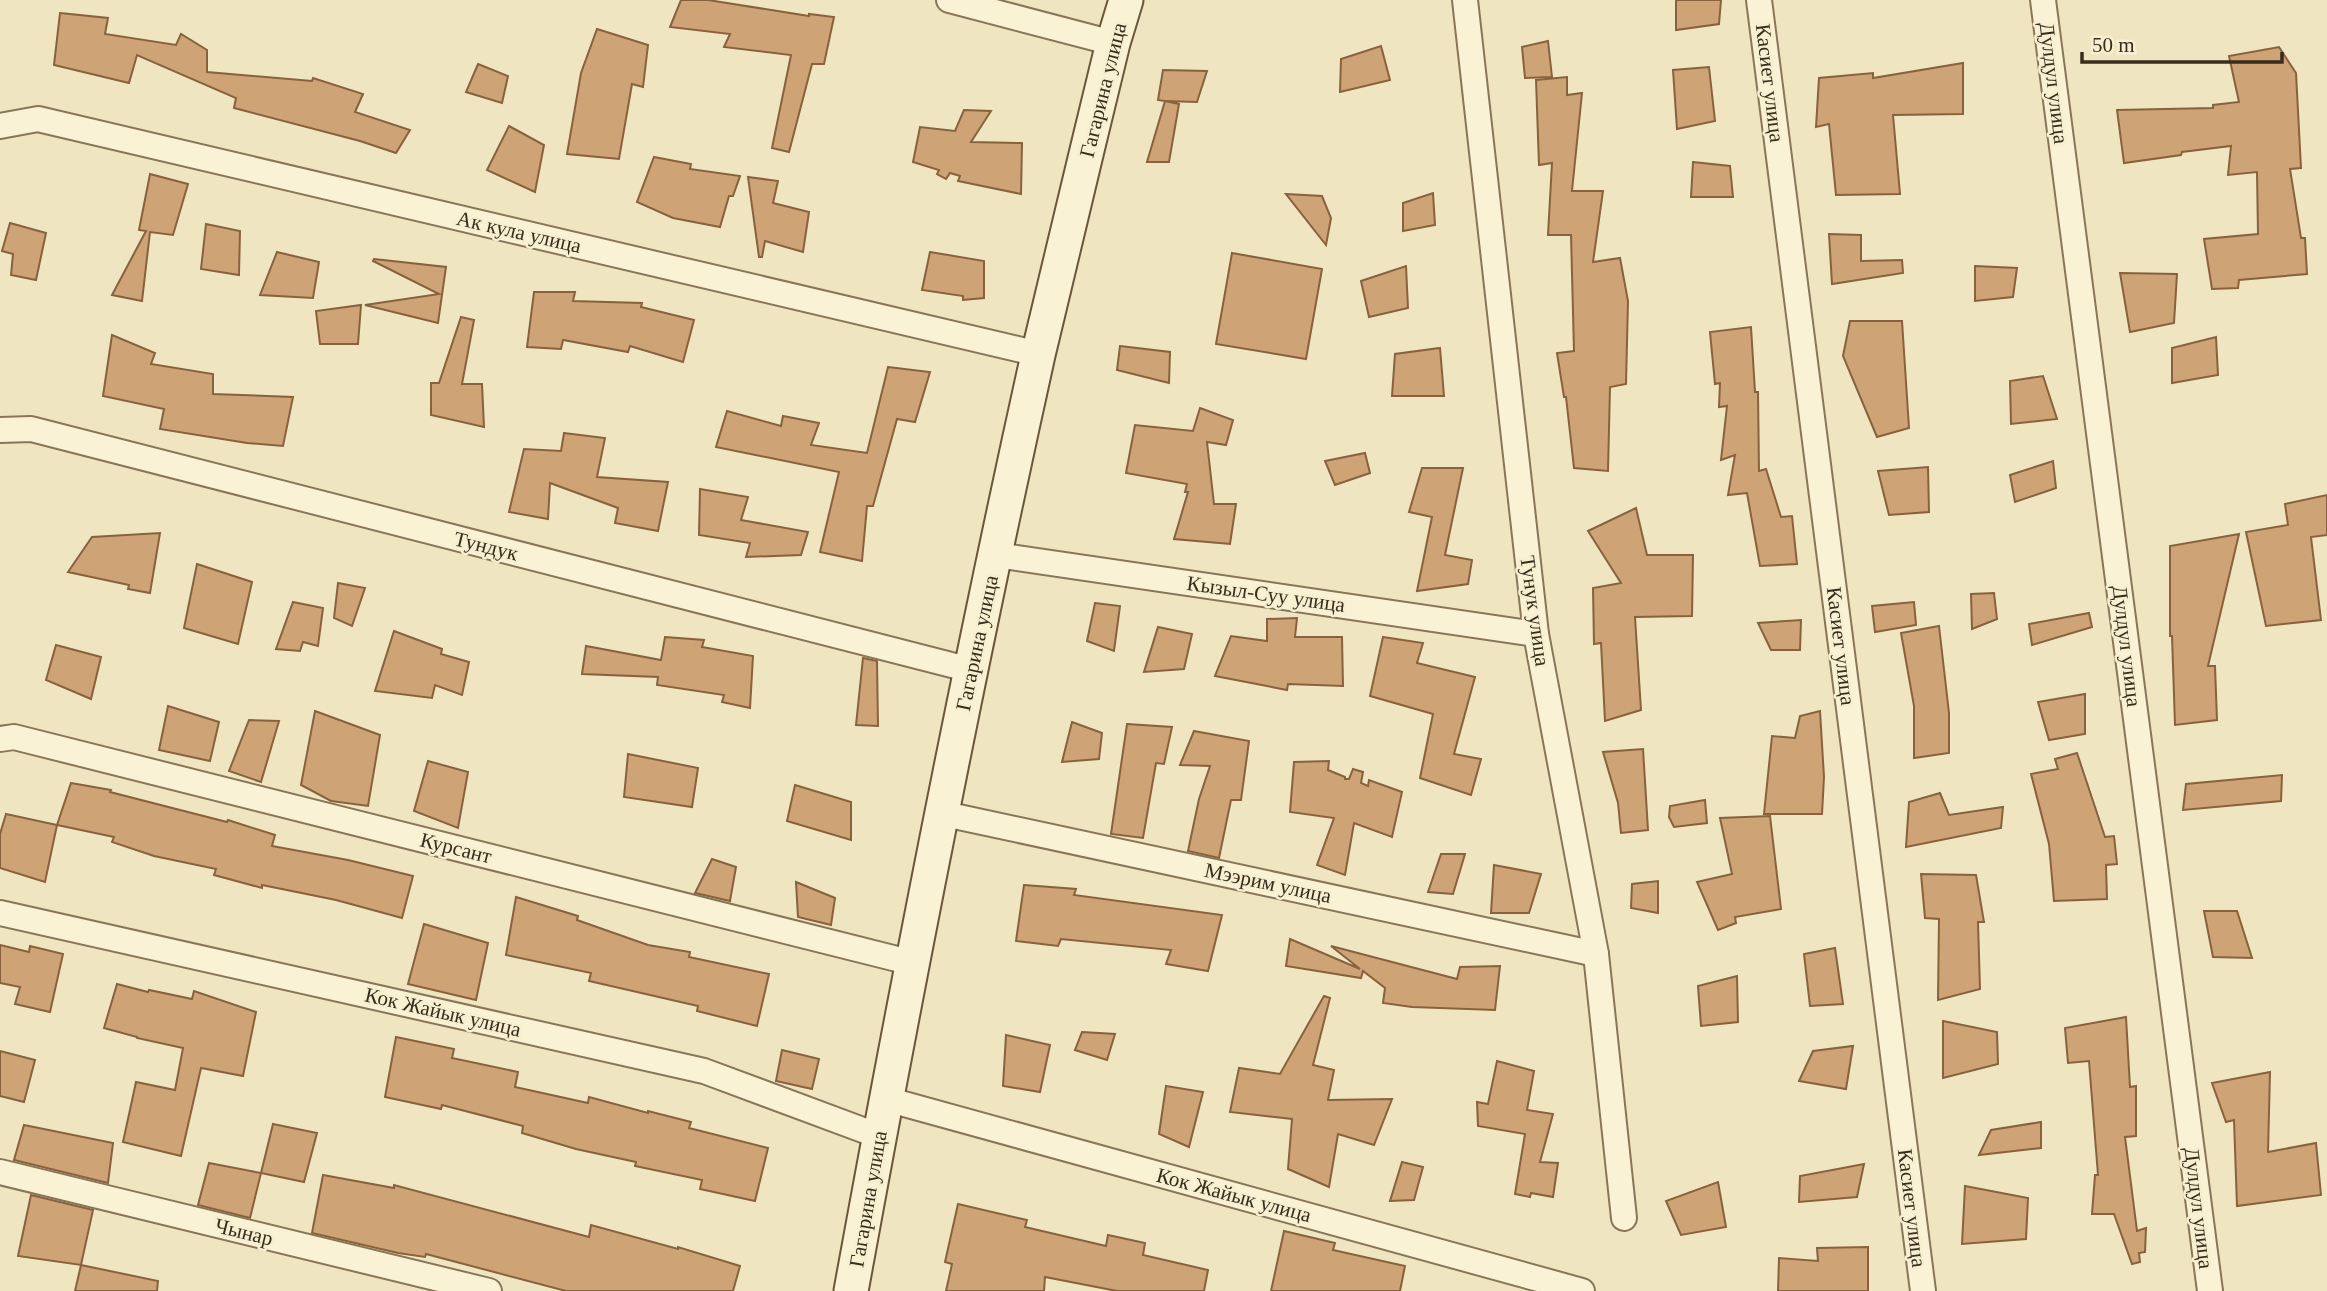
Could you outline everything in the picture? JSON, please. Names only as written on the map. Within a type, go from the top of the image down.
[{"type":"main road","name":"Гагарина улица","points":[[851,1291],[940,813],[1039,354],[1113,43],[1126,0]]},
{"type":"street","points":[[949,0],[1113,43]]},
{"type":"street","name":"Тунук улица","points":[[1465,0],[1536,634],[1596,954],[1624,1218]]},
{"type":"street","name":"Касиет улица","points":[[1759,0],[1923,1291]]},
{"type":"street","name":"Дулдул улица","points":[[2043,0],[2210,1291]]},
{"type":"street","name":"Ак кула улица","points":[[0,126],[38,119],[1039,354]]},
{"type":"street","name":"Тундук","points":[[0,430],[31,429],[971,670]]},
{"type":"street","name":"Кызыл-Суу улица","points":[[996,555],[1536,634]]},
{"type":"street","name":"Курсант","points":[[0,739],[14,737],[913,963]]},
{"type":"street","name":"Мээрим улица","points":[[940,813],[1596,954]]},
{"type":"street","name":"Кок Жайык улица","points":[[0,913],[704,1071],[879,1136]]},
{"type":"street","name":"Кок Жайык улица","points":[[886,1099],[1556,1288],[1581,1291]]},
{"type":"street","name":"Чынар","points":[[0,1172],[489,1291]]},
{"type":"building","points":[[681,0],[708,0],[809,16],[834,17],[824,64],[812,64],[789,152],[772,148],[791,55],[724,47],[730,34],[670,27]]},
{"type":"building","points":[[1676,0],[1721,0],[1719,24],[1676,30]]},
{"type":"building","points":[[60,13],[108,18],[105,34],[176,45],[181,34],[207,50],[207,72],[312,81],[313,78],[363,94],[355,112],[410,130],[396,153],[234,108],[236,98],[137,55],[129,83],[54,65]]},
{"type":"building","points":[[597,29],[648,45],[643,87],[632,84],[619,159],[567,154],[581,73]]},
{"type":"building","points":[[1548,41],[1552,77],[1525,78],[1522,47]]},
{"type":"building","points":[[1381,46],[1390,80],[1340,92],[1341,59]]},
{"type":"building","points":[[2279,47],[2296,73],[2301,168],[2290,169],[2301,238],[2305,238],[2307,274],[2239,280],[2238,288],[2212,289],[2204,239],[2258,234],[2257,172],[2228,175],[2231,146],[2124,163],[2117,110],[2213,108],[2213,105],[2239,102],[2229,56]]},
{"type":"building","points":[[1963,63],[1963,114],[1893,115],[1900,194],[1836,195],[1829,124],[1816,127],[1819,78],[1873,73],[1873,78]]},
{"type":"building","points":[[478,64],[508,76],[502,103],[466,92]]},
{"type":"building","points":[[1709,67],[1715,121],[1677,129],[1673,70]]},
{"type":"building","points":[[1163,70],[1207,71],[1197,102],[1158,100]]},
{"type":"building","points":[[1567,77],[1567,95],[1582,93],[1572,191],[1603,191],[1593,262],[1620,258],[1628,301],[1626,384],[1610,387],[1608,471],[1574,468],[1566,397],[1557,353],[1574,351],[1571,235],[1548,235],[1552,163],[1539,165],[1536,80]]},
{"type":"building","points":[[1165,101],[1179,104],[1169,162],[1147,162]]},
{"type":"building","points":[[964,110],[991,111],[971,142],[1022,143],[1021,194],[958,181],[960,176],[950,173],[946,179],[937,174],[939,170],[913,162],[920,127],[955,131]]},
{"type":"building","points":[[509,126],[544,145],[535,192],[487,170]]},
{"type":"building","points":[[654,157],[691,164],[690,169],[740,176],[733,196],[729,196],[720,227],[673,218],[637,202]]},
{"type":"building","points":[[1693,162],[1730,166],[1733,197],[1691,197]]},
{"type":"building","points":[[150,174],[188,184],[173,235],[150,232],[142,301],[112,295],[146,231],[139,230]]},
{"type":"building","points":[[748,177],[778,181],[773,203],[809,212],[803,252],[765,241],[762,257],[759,257]]},
{"type":"building","points":[[1433,193],[1435,225],[1403,231],[1403,203]]},
{"type":"building","points":[[1286,194],[1322,196],[1331,218],[1326,245]]},
{"type":"building","points":[[10,223],[46,233],[36,280],[11,275],[13,254],[2,251]]},
{"type":"building","points":[[206,224],[240,231],[239,275],[201,269]]},
{"type":"building","points":[[1829,234],[1861,235],[1861,261],[1902,260],[1903,273],[1832,284]]},
{"type":"building","points":[[277,252],[319,262],[313,298],[260,295]]},
{"type":"building","points":[[930,252],[984,261],[984,298],[963,300],[963,296],[922,290]]},
{"type":"building","points":[[1232,253],[1322,269],[1306,359],[1216,344]]},
{"type":"building","points":[[373,261],[446,267],[438,323],[365,305],[439,294]]},
{"type":"building","points":[[1406,266],[1408,308],[1369,317],[1361,281]]},
{"type":"building","points":[[1975,266],[2017,268],[2013,297],[1975,301]]},
{"type":"building","points":[[2120,273],[2177,274],[2174,323],[2130,332]]},
{"type":"building","points":[[534,292],[575,292],[573,301],[642,303],[641,307],[694,320],[683,362],[630,346],[628,352],[563,340],[561,349],[527,347]]},
{"type":"building","points":[[361,305],[358,344],[320,344],[316,311]]},
{"type":"building","points":[[461,317],[474,320],[462,384],[482,384],[484,427],[431,415],[431,383],[439,383]]},
{"type":"building","points":[[1850,321],[1902,321],[1909,428],[1877,437],[1843,356]]},
{"type":"building","points":[[1751,327],[1755,392],[1758,392],[1759,471],[1766,469],[1781,517],[1792,516],[1797,564],[1760,566],[1747,493],[1728,495],[1735,455],[1721,460],[1727,406],[1719,407],[1720,383],[1715,384],[1710,332]]},
{"type":"building","points":[[112,335],[155,353],[151,364],[213,374],[213,394],[293,397],[283,446],[160,429],[164,409],[103,396]]},
{"type":"building","points":[[2216,337],[2218,375],[2172,383],[2172,348]]},
{"type":"building","points":[[1120,346],[1170,352],[1169,383],[1117,370]]},
{"type":"building","points":[[1440,348],[1444,396],[1392,396],[1395,354]]},
{"type":"building","points":[[888,367],[930,372],[915,422],[897,419],[873,506],[867,506],[862,561],[820,552],[839,472],[716,447],[727,411],[781,426],[783,416],[819,423],[811,445],[867,453]]},
{"type":"building","points":[[2043,376],[2057,419],[2011,424],[2010,381]]},
{"type":"building","points":[[1200,408],[1233,420],[1226,445],[1207,442],[1214,504],[1236,504],[1230,544],[1174,539],[1188,492],[1185,492],[1187,484],[1126,473],[1135,425],[1193,431]]},
{"type":"building","points":[[564,433],[605,438],[597,477],[668,482],[658,531],[615,523],[618,508],[550,483],[548,519],[509,512],[524,449],[561,451]]},
{"type":"building","points":[[1365,453],[1370,473],[1335,485],[1325,461]]},
{"type":"building","points":[[2053,461],[2056,488],[2015,502],[2010,475]]},
{"type":"building","points":[[1928,467],[1929,512],[1889,515],[1878,471]]},
{"type":"building","points":[[1422,468],[1463,468],[1445,555],[1472,560],[1468,584],[1417,591],[1432,517],[1409,512]]},
{"type":"building","points":[[700,489],[748,497],[741,520],[808,532],[801,555],[746,557],[750,543],[699,535]]},
{"type":"building","points":[[2327,495],[2327,535],[2311,537],[2321,620],[2266,626],[2246,532],[2288,525],[2285,504]]},
{"type":"building","points":[[1636,508],[1647,555],[1693,555],[1692,616],[1635,617],[1641,710],[1605,721],[1601,643],[1594,644],[1593,588],[1621,583],[1588,531]]},
{"type":"building","points":[[160,533],[150,593],[128,589],[129,585],[68,572],[92,537]]},
{"type":"building","points":[[2239,534],[2208,666],[2215,666],[2217,720],[2175,725],[2170,636],[2170,546]]},
{"type":"building","points":[[197,564],[252,582],[238,644],[184,628]]},
{"type":"building","points":[[338,583],[365,588],[352,626],[334,618]]},
{"type":"building","points":[[1994,593],[1997,619],[1972,629],[1971,594]]},
{"type":"building","points":[[293,602],[323,608],[318,646],[303,642],[300,651],[276,649]]},
{"type":"building","points":[[1914,602],[1916,625],[1875,632],[1872,606]]},
{"type":"building","points":[[1095,603],[1120,606],[1114,651],[1087,641]]},
{"type":"building","points":[[2089,613],[2092,627],[2032,645],[2029,624]]},
{"type":"building","points":[[1297,618],[1295,637],[1342,637],[1343,686],[1288,684],[1287,690],[1215,676],[1231,636],[1267,641],[1267,619]]},
{"type":"building","points":[[1801,620],[1800,650],[1771,650],[1758,623]]},
{"type":"building","points":[[1939,626],[1949,713],[1949,753],[1914,758],[1914,706],[1901,633]]},
{"type":"building","points":[[1158,627],[1192,634],[1184,669],[1144,672]]},
{"type":"building","points":[[394,631],[442,649],[441,654],[469,662],[462,695],[435,685],[432,698],[375,691]]},
{"type":"building","points":[[665,637],[704,640],[702,647],[753,656],[750,708],[722,702],[724,695],[657,685],[658,677],[582,674],[586,646],[661,660]]},
{"type":"building","points":[[1383,637],[1423,643],[1417,663],[1475,677],[1454,754],[1481,759],[1471,795],[1420,778],[1433,714],[1370,696]]},
{"type":"building","points":[[56,645],[101,657],[91,699],[46,680]]},
{"type":"building","points":[[863,658],[877,661],[878,726],[856,725]]},
{"type":"building","points":[[2085,694],[2085,734],[2049,740],[2038,702]]},
{"type":"building","points":[[168,706],[219,722],[210,761],[159,750]]},
{"type":"building","points":[[315,711],[380,735],[368,806],[331,801],[301,785]]},
{"type":"building","points":[[1820,711],[1824,777],[1822,814],[1764,814],[1772,736],[1795,738],[1800,716]]},
{"type":"building","points":[[249,720],[279,721],[261,782],[229,771]]},
{"type":"building","points":[[1072,722],[1102,733],[1099,759],[1062,762]]},
{"type":"building","points":[[1127,724],[1172,727],[1164,764],[1156,763],[1143,838],[1111,834]]},
{"type":"building","points":[[1194,731],[1249,741],[1241,800],[1231,800],[1219,858],[1188,851],[1199,799],[1210,766],[1180,765]]},
{"type":"building","points":[[1643,749],[1648,830],[1621,833],[1618,803],[1603,752]]},
{"type":"building","points":[[2077,753],[2105,837],[2114,836],[2117,864],[2106,865],[2107,899],[2054,901],[2049,844],[2031,774],[2058,769],[2055,759]]},
{"type":"building","points":[[628,754],[698,768],[692,807],[624,797]]},
{"type":"building","points":[[428,761],[468,772],[458,828],[414,811]]},
{"type":"building","points":[[1329,761],[1328,770],[1345,779],[1349,779],[1353,769],[1363,772],[1361,783],[1368,786],[1369,780],[1402,792],[1392,837],[1354,823],[1345,875],[1317,865],[1334,818],[1290,812],[1294,762]]},
{"type":"building","points":[[2282,775],[2281,801],[2183,810],[2186,784]]},
{"type":"building","points":[[71,783],[111,790],[110,792],[227,822],[228,820],[275,835],[272,846],[348,860],[413,876],[402,918],[336,900],[262,885],[262,888],[214,875],[216,869],[154,856],[112,842],[114,837],[57,825]]},
{"type":"building","points":[[795,785],[851,802],[851,840],[787,821]]},
{"type":"building","points":[[1940,793],[1949,815],[2003,807],[2001,828],[1906,847],[1909,802]]},
{"type":"building","points":[[1705,800],[1707,823],[1674,827],[1669,817],[1670,806]]},
{"type":"building","points":[[6,814],[57,825],[45,882],[0,868],[0,834]]},
{"type":"building","points":[[1770,816],[1781,909],[1735,917],[1736,923],[1718,930],[1697,882],[1732,874],[1720,818]]},
{"type":"building","points":[[1441,854],[1465,854],[1453,894],[1428,892]]},
{"type":"building","points":[[712,859],[736,867],[730,901],[695,893]]},
{"type":"building","points":[[1494,865],[1541,874],[1529,913],[1491,913]]},
{"type":"building","points":[[1921,874],[1976,875],[1984,922],[1978,922],[1980,989],[1938,1000],[1939,919],[1925,918]]},
{"type":"building","points":[[1658,881],[1658,913],[1631,908],[1632,884]]},
{"type":"building","points":[[796,882],[835,898],[831,925],[798,917]]},
{"type":"building","points":[[1024,885],[1076,889],[1074,895],[1222,915],[1208,971],[1166,964],[1171,950],[1061,939],[1058,946],[1016,941]]},
{"type":"building","points":[[516,897],[578,916],[577,920],[648,945],[690,952],[689,957],[769,974],[757,1026],[697,1011],[698,1006],[589,981],[591,973],[506,955]]},
{"type":"building","points":[[2204,911],[2237,911],[2252,958],[2213,957]]},
{"type":"building","points":[[424,924],[488,943],[476,1000],[408,984]]},
{"type":"building","points":[[1290,939],[1360,969],[1331,946],[1457,979],[1460,967],[1500,966],[1495,1010],[1412,1007],[1383,1003],[1385,988],[1363,971],[1361,978],[1286,966]]},
{"type":"building","points":[[0,945],[29,952],[30,946],[63,954],[50,1012],[15,1004],[20,987],[0,983]]},
{"type":"building","points":[[1835,948],[1843,1004],[1810,1006],[1804,954]]},
{"type":"building","points":[[1737,976],[1738,1022],[1701,1026],[1698,986]]},
{"type":"building","points":[[117,984],[192,999],[194,991],[256,1012],[243,1076],[201,1068],[181,1156],[123,1142],[136,1082],[175,1090],[183,1048],[104,1028]]},
{"type":"building","points":[[1324,996],[1330,998],[1313,1065],[1334,1070],[1328,1100],[1392,1099],[1374,1145],[1338,1134],[1329,1187],[1288,1169],[1292,1119],[1230,1112],[1239,1068],[1280,1074]]},
{"type":"building","points":[[2126,1017],[2130,1087],[2136,1086],[2136,1136],[2125,1137],[2137,1231],[2146,1228],[2145,1252],[2139,1253],[2140,1262],[2132,1264],[2114,1214],[2092,1214],[2095,1175],[2098,1175],[2089,1061],[2068,1063],[2065,1028]]},
{"type":"building","points":[[1943,1021],[1997,1032],[1998,1064],[1943,1078]]},
{"type":"building","points":[[1082,1032],[1115,1034],[1107,1060],[1075,1050]]},
{"type":"building","points":[[1006,1035],[1050,1045],[1040,1092],[1003,1086]]},
{"type":"building","points":[[396,1037],[454,1049],[452,1058],[518,1072],[515,1087],[588,1103],[589,1097],[648,1111],[691,1122],[689,1128],[768,1148],[755,1201],[700,1189],[702,1180],[635,1166],[636,1162],[576,1149],[522,1133],[523,1126],[442,1105],[441,1109],[385,1097]]},
{"type":"building","points":[[1853,1046],[1846,1089],[1799,1081],[1813,1051]]},
{"type":"building","points":[[782,1050],[819,1059],[812,1089],[776,1081]]},
{"type":"building","points":[[0,1051],[35,1060],[24,1102],[0,1096]]},
{"type":"building","points":[[1497,1061],[1534,1071],[1527,1110],[1553,1114],[1540,1162],[1558,1163],[1553,1197],[1531,1193],[1530,1197],[1515,1194],[1525,1134],[1478,1126],[1477,1102],[1488,1104]]},
{"type":"building","points":[[2270,1072],[2268,1152],[2316,1143],[2321,1195],[2237,1206],[2234,1120],[2226,1122],[2212,1083]]},
{"type":"building","points":[[1166,1086],[1203,1092],[1189,1147],[1159,1134]]},
{"type":"building","points":[[2041,1122],[2041,1148],[1979,1155],[1991,1130]]},
{"type":"building","points":[[273,1124],[317,1133],[304,1182],[261,1173]]},
{"type":"building","points":[[24,1125],[113,1143],[108,1183],[14,1160]]},
{"type":"building","points":[[1402,1162],[1423,1167],[1414,1200],[1390,1201]]},
{"type":"building","points":[[209,1163],[261,1173],[250,1218],[198,1205]]},
{"type":"building","points":[[1864,1164],[1857,1197],[1799,1202],[1800,1176]]},
{"type":"building","points":[[323,1175],[394,1188],[394,1185],[589,1237],[591,1225],[740,1266],[733,1291],[566,1291],[426,1254],[425,1257],[398,1253],[312,1233]]},
{"type":"building","points":[[1718,1182],[1726,1227],[1681,1235],[1666,1201]]},
{"type":"building","points":[[1965,1186],[2028,1198],[2026,1239],[1962,1244]]},
{"type":"building","points":[[31,1195],[93,1210],[81,1265],[18,1256]]},
{"type":"building","points":[[958,1204],[1027,1220],[1025,1227],[1106,1246],[1108,1235],[1145,1243],[1143,1255],[1208,1270],[1204,1291],[1117,1291],[1045,1277],[1044,1291],[946,1291],[952,1264],[945,1262]]},
{"type":"building","points":[[1284,1231],[1335,1243],[1333,1250],[1405,1266],[1400,1291],[1271,1291]]},
{"type":"building","points":[[1868,1247],[1868,1291],[1778,1291],[1779,1258],[1818,1261],[1817,1248]]},
{"type":"building","points":[[81,1265],[158,1281],[157,1291],[75,1291]]}]
